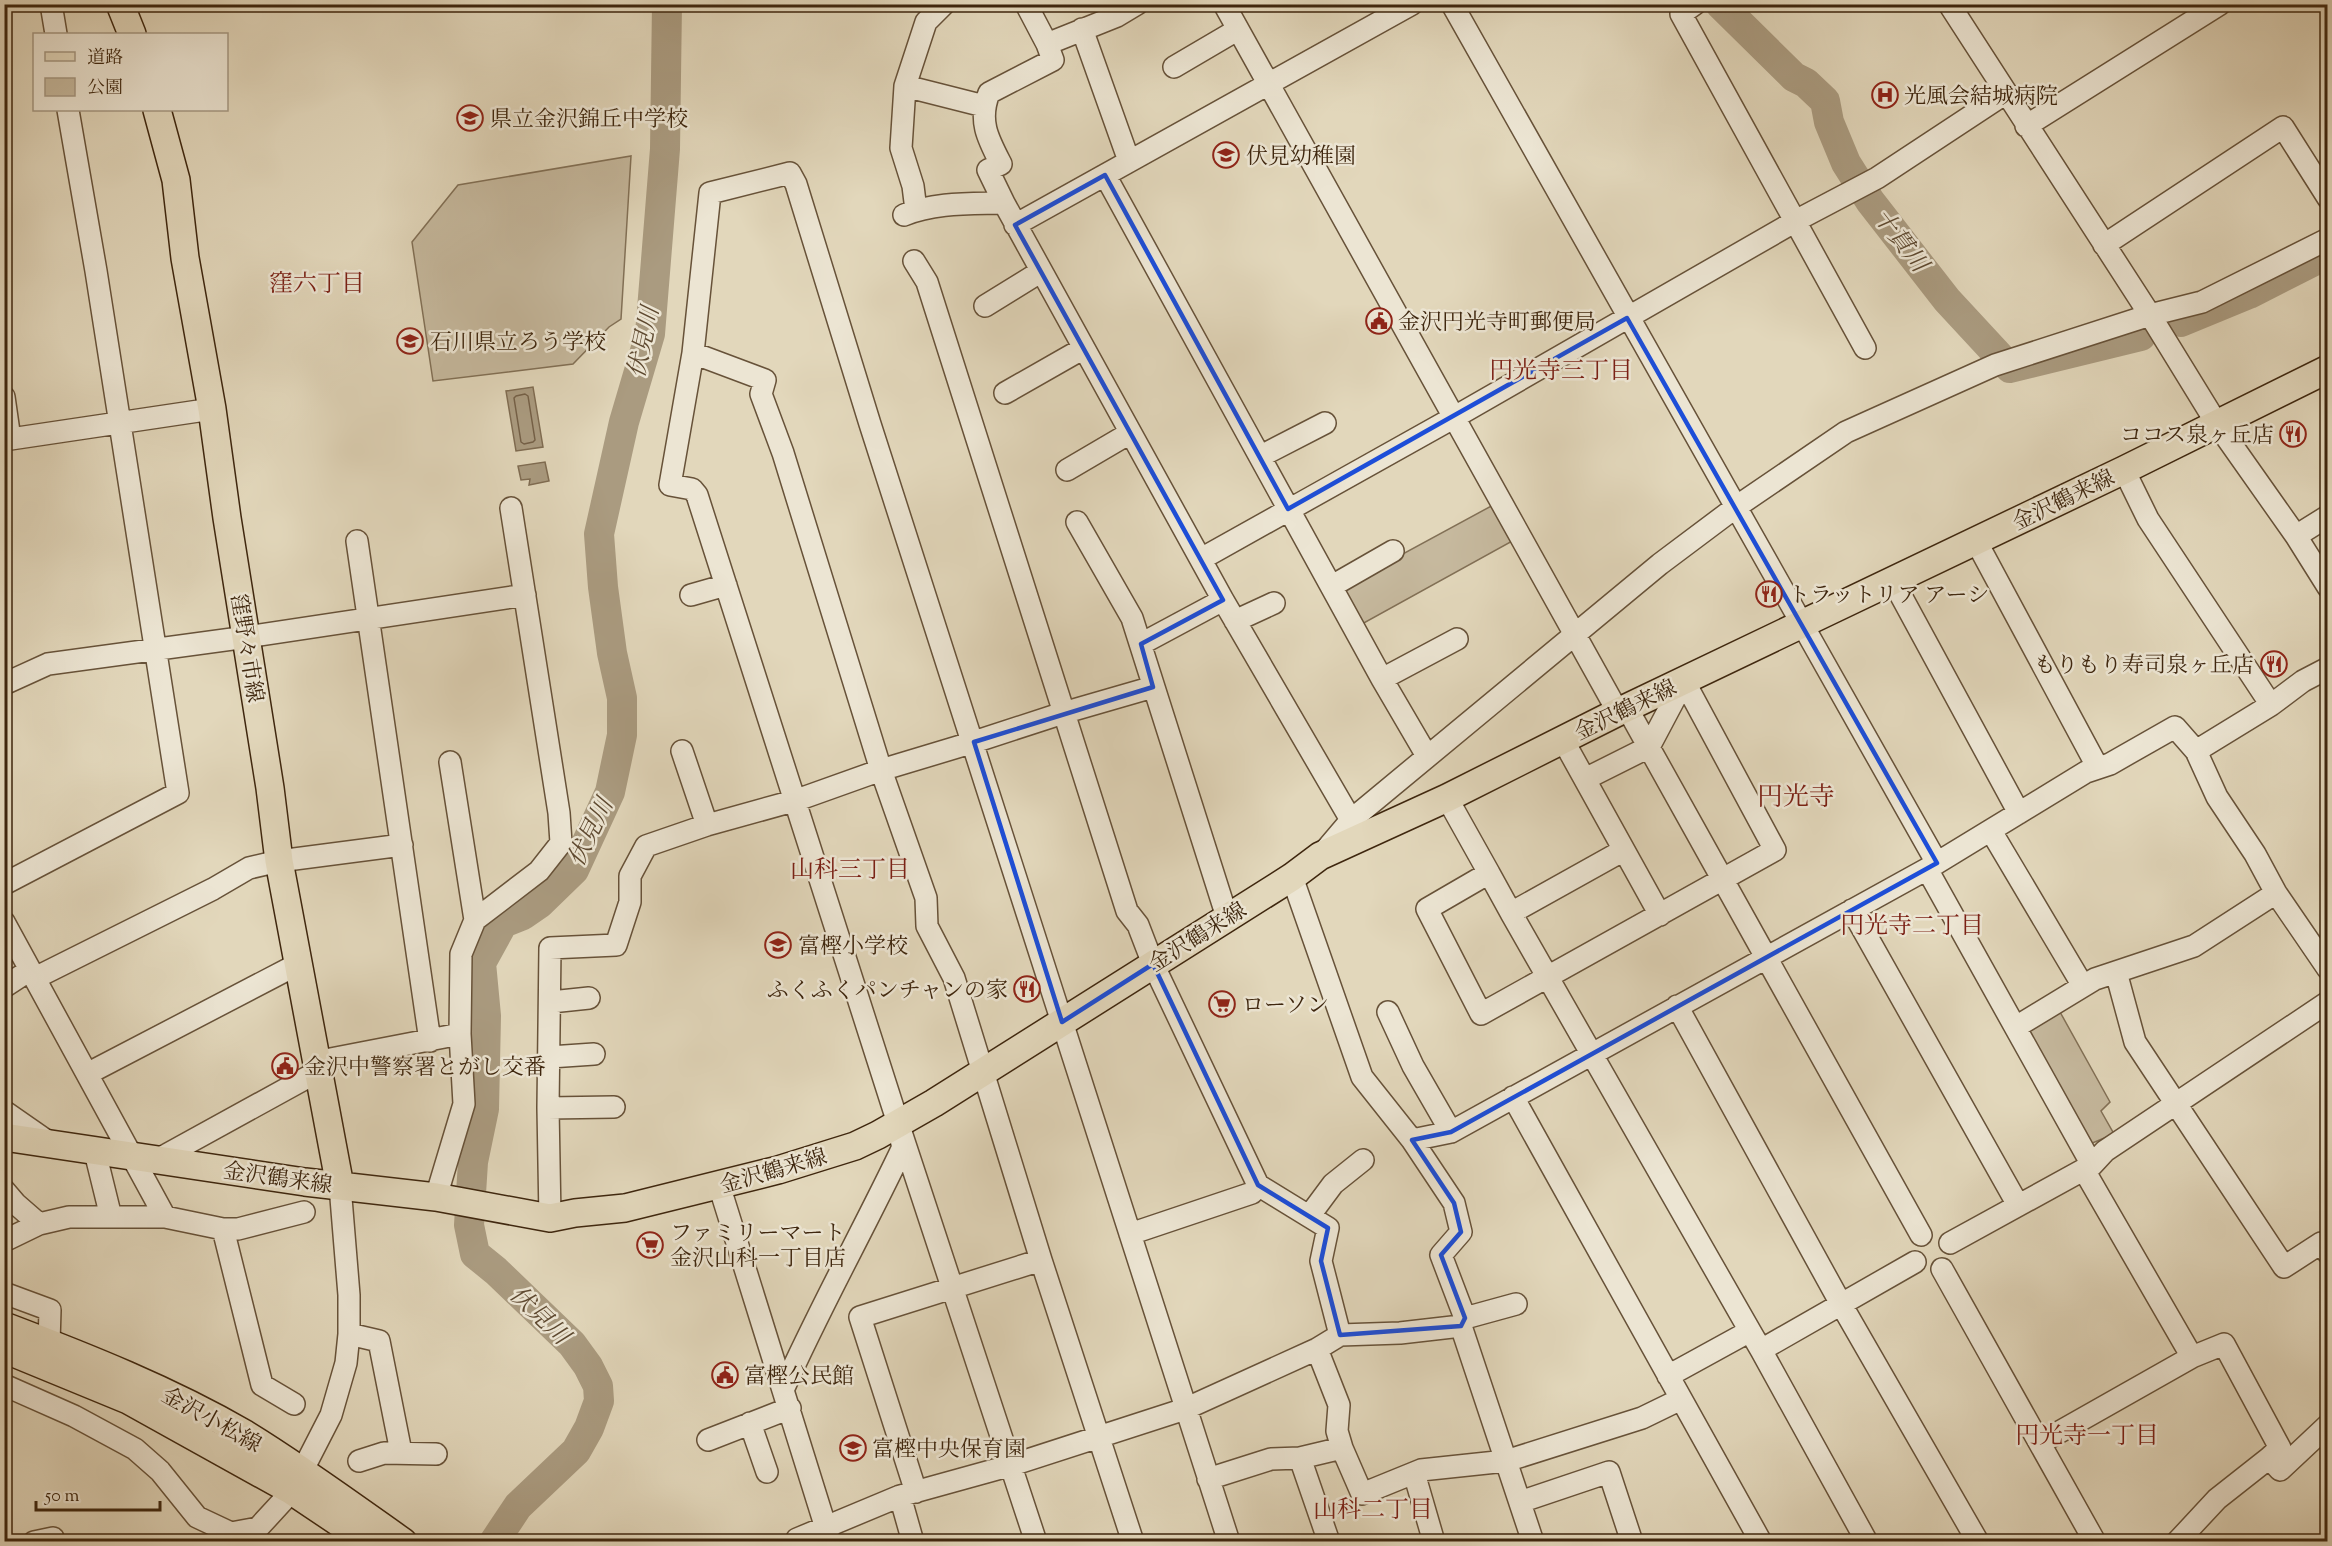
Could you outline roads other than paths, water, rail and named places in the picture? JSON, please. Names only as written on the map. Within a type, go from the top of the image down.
[{"type":"main road","points":[[120,4],[132,33]]},
{"type":"main road","name":"窪野々市線","points":[[157,111],[176,180],[185,258],[212,409],[270,788],[279,861],[340,1186]]},
{"type":"main road","name":"金沢鶴来線","points":[[4,1137],[95,1152],[440,1198],[550,1218],[626,1208],[778,1170],[855,1146],[934,1103],[1292,877],[1320,856],[1447,798],[1622,710],[2124,470],[2328,369]]},
{"type":"main road","name":"金沢小松線","points":[[4,1326],[158,1389],[244,1434],[368,1542]]},
{"type":"main road","name":"金沢小松線","points":[[4,1349],[128,1400],[297,1481],[403,1542]]},
{"type":"street","points":[[51,4],[56,33]]},
{"type":"street","points":[[944,4],[926,22],[905,86],[901,148],[913,186],[910,212],[944,206],[1004,203]]},
{"type":"street","points":[[1026,4],[1053,60],[989,93],[984,106],[985,135],[1001,164],[988,170],[1040,272],[1222,600],[1351,820]]},
{"type":"street","points":[[1047,44],[1117,16],[1137,4]]},
{"type":"street","points":[[1224,4],[1575,634],[1622,710],[1649,747],[1921,1235]]},
{"type":"street","points":[[1015,225],[1412,4]]},
{"type":"street","points":[[1452,4],[1627,318],[1803,625],[1932,866],[2088,1167],[2192,1357]]},
{"type":"street","points":[[1695,4],[1681,14],[1865,348]]},
{"type":"street","points":[[2026,126],[2220,4]]},
{"type":"street","points":[[1956,7],[2026,126],[2150,315],[2217,424],[2296,536],[2328,587]]},
{"type":"street","points":[[1082,29],[1129,161]]},
{"type":"street","points":[[1174,68],[1237,30]]},
{"type":"street","points":[[905,86],[984,106]]},
{"type":"street","points":[[1201,559],[1861,186],[2006,93]]},
{"type":"street","points":[[4,884],[178,793],[96,272],[68,111]]},
{"type":"street","points":[[2104,245],[2283,127],[2328,198]]},
{"type":"street","points":[[1036,1542],[898,1123],[697,495],[692,489],[670,485],[693,353],[710,193],[790,173],[796,184],[870,424],[1229,1542]]},
{"type":"street","points":[[1105,175],[1382,679],[1427,756]]},
{"type":"street","points":[[1320,856],[1351,820],[1660,564],[1736,507],[1846,432],[2003,363],[2150,315],[2202,302],[2328,239]]},
{"type":"street","points":[[914,261],[927,282],[1128,911],[1138,925],[1153,964],[1258,1185],[1328,1228],[1321,1261],[1340,1335]]},
{"type":"street","points":[[985,306],[1040,272]]},
{"type":"street","points":[[1005,393],[1084,348]]},
{"type":"street","points":[[693,353],[765,380],[761,393],[783,453],[880,770],[926,898],[927,926],[954,978],[1041,1260],[1133,1542]]},
{"type":"street","points":[[4,397],[7,439],[212,409]]},
{"type":"street","points":[[1261,456],[1325,423]]},
{"type":"street","points":[[1066,470],[1130,433]]},
{"type":"street","points":[[2124,470],[2148,519],[2271,705]]},
{"type":"street","points":[[440,1198],[464,1104],[460,1034],[461,954],[475,920],[539,871],[561,843],[559,813],[512,508]]},
{"type":"street","points":[[2296,536],[2328,516]]},
{"type":"street","points":[[1077,522],[1132,618],[1227,917]]},
{"type":"street","points":[[357,541],[430,1041]]},
{"type":"street","points":[[1976,541],[2098,768]]},
{"type":"street","points":[[1332,586],[1393,551]]},
{"type":"street","points":[[1893,581],[2019,813]]},
{"type":"street","points":[[691,595],[726,585]]},
{"type":"street","points":[[4,684],[48,664],[247,637],[525,594]]},
{"type":"street","points":[[1141,644],[1222,600]]},
{"type":"street","points":[[1235,621],[1274,603]]},
{"type":"street","points":[[1382,679],[1458,639]]},
{"type":"street","points":[[2196,751],[2271,705],[2303,681],[2328,668]]},
{"type":"street","points":[[1585,779],[1649,747],[1684,681]]},
{"type":"street","points":[[1489,873],[1426,909],[1481,1014],[1775,850],[1684,681]]},
{"type":"street","points":[[550,1218],[548,1107],[550,948],[616,945],[630,902],[630,876],[645,846],[707,825],[796,800],[880,770],[1063,712],[1153,687]]},
{"type":"street","points":[[1412,1140],[1450,1132],[1932,866],[2086,772],[2110,764],[2175,727],[2196,751],[2217,797],[2255,854],[2276,893],[2328,969]]},
{"type":"street","points":[[1563,740],[1660,915]]},
{"type":"street","points":[[682,751],[707,825]]},
{"type":"street","points":[[450,762],[475,920]]},
{"type":"street","points":[[1447,798],[1868,1542]]},
{"type":"street","points":[[1991,831],[2082,986]]},
{"type":"street","points":[[4,987],[213,889],[249,868],[279,861],[402,845]]},
{"type":"street","points":[[1511,913],[1624,850]]},
{"type":"street","points":[[1292,877],[1362,1077],[1412,1140],[1454,1203],[1461,1232],[1441,1255],[1533,1542]]},
{"type":"street","points":[[2016,1027],[2082,986],[2194,946],[2276,893]]},
{"type":"street","points":[[1852,910],[2018,1205]]},
{"type":"street","points":[[4,922],[87,1074],[144,1158],[165,1217]]},
{"type":"street","points":[[87,1074],[298,964]]},
{"type":"street","points":[[2116,972],[2135,1042],[2284,1267],[2321,1243],[2328,1253]]},
{"type":"street","points":[[551,1002],[589,998]]},
{"type":"street","points":[[1950,1243],[2088,1167],[2105,1151],[2328,1002]]},
{"type":"street","points":[[1677,1006],[1841,1304],[1978,1542]]},
{"type":"street","points":[[1388,1012],[1413,1066],[1450,1132]]},
{"type":"street","points":[[144,1158],[316,1067],[460,1034]]},
{"type":"street","points":[[550,1057],[594,1054]]},
{"type":"street","points":[[1513,1097],[1761,1542]]},
{"type":"street","points":[[548,1107],[614,1107]]},
{"type":"street","points":[[4,1111],[53,1145]]},
{"type":"street","points":[[708,1440],[750,1423],[787,1399],[808,1334],[865,1227],[903,1147],[898,1123]]},
{"type":"street","points":[[95,1152],[111,1217]]},
{"type":"street","points":[[1310,1215],[1333,1184],[1364,1160]]},
{"type":"street","points":[[719,1185],[829,1534]]},
{"type":"street","points":[[1130,1234],[1252,1193],[1258,1185]]},
{"type":"street","points":[[4,1385],[74,1416],[135,1449],[160,1472],[197,1517],[226,1537],[258,1528],[297,1481],[331,1415],[346,1363],[349,1295],[340,1186]]},
{"type":"street","points":[[4,1190],[39,1224]]},
{"type":"street","points":[[4,1241],[39,1224],[69,1217],[165,1217],[223,1229],[238,1229],[304,1212]]},
{"type":"street","points":[[223,1229],[262,1385],[294,1404]]},
{"type":"street","points":[[1934,1232],[1946,1237],[1950,1243],[1952,1254],[1947,1265],[1942,1269],[1930,1272],[1919,1267],[1915,1262],[1912,1250],[1921,1235],[1934,1232]]},
{"type":"street","points":[[913,1542],[908,1494],[860,1317],[1041,1260]]},
{"type":"street","points":[[1761,1350],[1915,1262]]},
{"type":"street","points":[[1942,1269],[2095,1542]]},
{"type":"street","points":[[4,1293],[50,1310],[49,1343]]},
{"type":"street","points":[[796,1542],[797,1539],[829,1534],[908,1494],[1012,1465],[1185,1409],[1317,1349],[1340,1335],[1400,1333],[1463,1322],[1516,1304]]},
{"type":"street","points":[[1668,1376],[1750,1331]]},
{"type":"street","points":[[349,1334],[379,1341],[401,1452]]},
{"type":"street","points":[[2040,1443],[2192,1357],[2224,1344],[2280,1448],[2217,1499],[2177,1542]]},
{"type":"street","points":[[1317,1349],[1339,1405],[1337,1431],[1342,1448],[1362,1494],[1421,1470],[1506,1461],[1642,1418],[1681,1400]]},
{"type":"street","points":[[750,1423],[767,1472]]},
{"type":"street","points":[[2269,1458],[2280,1470],[2324,1435]]},
{"type":"street","points":[[1208,1479],[1271,1459],[1300,1458],[1342,1448]]},
{"type":"street","points":[[358,1461],[384,1453],[436,1454]]},
{"type":"street","points":[[1300,1458],[1329,1542]]},
{"type":"street","points":[[1520,1502],[1609,1472],[1632,1542]]},
{"type":"street","points":[[1414,1473],[1434,1542]]},
{"type":"street","points":[[34,1542],[53,1538],[54,1542]]},
{"type":"water","points":[[533,387],[543,447],[516,451],[506,391]]},
{"type":"water","points":[[545,462],[549,481],[529,485],[530,479],[521,480],[518,466]]},
{"type":"waterway","name":"伏見川","points":[[494,1542],[518,1506],[576,1451],[589,1428],[599,1401],[598,1386],[588,1366],[572,1344],[496,1271],[475,1254],[469,1225],[473,1162],[484,1109],[486,1016],[481,963],[503,923],[523,915],[539,904],[574,870],[610,792],[622,735],[622,698],[612,653],[599,534],[624,422],[650,334],[665,149],[667,4]]},
{"type":"waterway","name":"十貫川","points":[[1720,4],[1794,77],[1806,83],[1825,101],[1829,122],[1846,163],[1870,201],[1947,300],[2010,368],[2141,336]]},
{"type":"waterway","name":"十貫川","points":[[2181,322],[2249,294],[2328,254]]},
{"type":"place","name":"光風会結城病院","points":[[1885,95]]},
{"type":"place","name":"県立金沢錦丘中学校","points":[[470,118]]},
{"type":"place","name":"伏見幼稚園","points":[[1226,155]]},
{"type":"place","name":"金沢円光寺町郵便局","points":[[1379,321]]},
{"type":"place","name":"石川県立ろう学校","points":[[410,341]]},
{"type":"place","name":"ココス泉ヶ丘店","points":[[2293,434]]},
{"type":"place","name":"トラットリア アーシ","points":[[1769,594]]},
{"type":"place","name":"もりもり寿司泉ヶ丘店","points":[[2274,664]]},
{"type":"place","name":"富樫小学校","points":[[778,945]]},
{"type":"place","name":"ふくふくパンチャンの家","points":[[1027,989]]},
{"type":"place","name":"ローソン","points":[[1222,1004]]},
{"type":"place","name":"金沢中警察署とがし交番","points":[[285,1066]]},
{"type":"place","name":"ファミリーマート 金沢山科一丁目店","points":[[650,1245]]},
{"type":"place","name":"富樫公民館","points":[[725,1375]]},
{"type":"place","name":"富樫中央保育園","points":[[853,1448]]},
{"type":"district","name":"窪六丁目","points":[[317,283]]},
{"type":"district","name":"円光寺三丁目","points":[[1561,370]]},
{"type":"district","name":"円光寺","points":[[1796,796]]},
{"type":"district","name":"山科三丁目","points":[[850,869]]},
{"type":"district","name":"円光寺二丁目","points":[[1912,925]]},
{"type":"district","name":"円光寺一丁目","points":[[2087,1435]]},
{"type":"district","name":"山科二丁目","points":[[1373,1509]]}]
